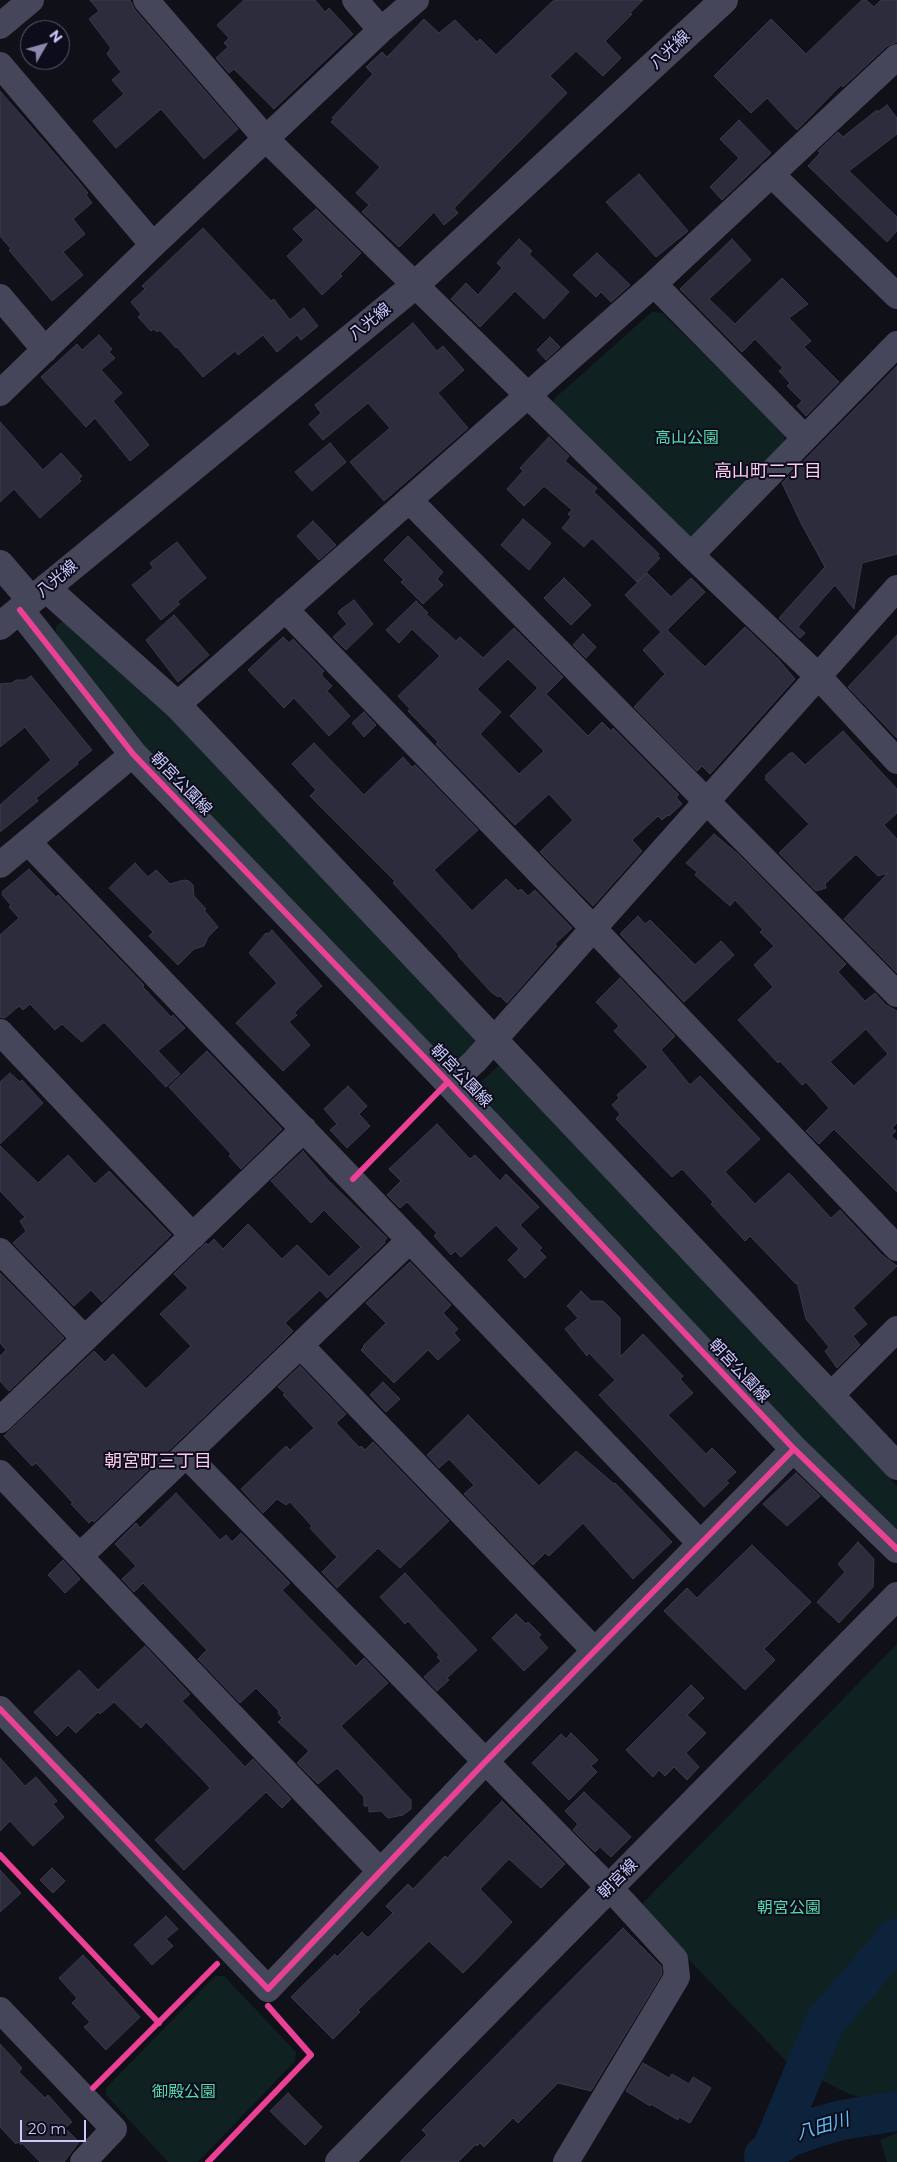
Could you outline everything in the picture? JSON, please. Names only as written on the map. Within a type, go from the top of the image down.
[{"type":"street","points":[[0,26],[31,0]]},
{"type":"street","points":[[146,0],[267,140],[414,286],[818,676],[897,760]]},
{"type":"street","points":[[355,0],[381,30]]},
{"type":"street","points":[[0,393],[153,245],[267,140],[381,30],[416,0]]},
{"type":"street","name":"八光線","points":[[24,606],[414,286],[724,0]]},
{"type":"street","points":[[177,705],[654,284],[895,61]]},
{"type":"street","points":[[0,65],[153,245]]},
{"type":"street","points":[[771,174],[897,296]]},
{"type":"street","points":[[654,284],[805,438]]},
{"type":"street","points":[[0,297],[45,350]]},
{"type":"street","points":[[691,555],[897,344]]},
{"type":"street","points":[[409,500],[897,994]]},
{"type":"street","name":"朝宮公園線","points":[[0,564],[24,606],[133,754],[450,1084],[794,1449],[897,1549]]},
{"type":"street","points":[[450,1084],[475,1061],[592,927],[707,803],[897,588]]},
{"type":"street","name":"朝宮公園線","points":[[24,606],[177,705],[832,1395],[897,1466]]},
{"type":"street","points":[[285,609],[592,927],[897,1248]]},
{"type":"street","points":[[0,865],[133,754]]},
{"type":"street","points":[[28,842],[700,1543]]},
{"type":"street","points":[[0,1032],[193,1236]]},
{"type":"street","points":[[0,1420],[304,1129]]},
{"type":"street","points":[[80,1556],[410,1240]]},
{"type":"street","points":[[0,1250],[85,1339]]},
{"type":"street","points":[[832,1395],[897,1329]]},
{"type":"street","points":[[301,1346],[595,1651]]},
{"type":"street","points":[[0,1709],[268,1989],[485,1762],[794,1449]]},
{"type":"street","points":[[186,1455],[609,1888],[675,1959],[677,1977],[566,2162]]},
{"type":"street","points":[[0,1473],[380,1871]]},
{"type":"street","name":"朝宮線","points":[[339,2162],[897,1596]]},
{"type":"street","points":[[0,2010],[114,2129],[82,2162]]},
{"type":"green space","name":"高山公園","points":[[652,312],[662,313],[785,434],[784,444],[693,536],[684,536],[554,408],[554,399]]},
{"type":"green space","points":[[64,621],[170,714],[481,1043],[457,1073],[159,770],[59,638],[55,629],[58,624]]},
{"type":"green space","points":[[501,1066],[897,1486],[897,1540],[472,1090],[497,1067]]},
{"type":"green space","name":"朝宮公園","points":[[897,1644],[897,2097],[877,2102],[849,2094],[789,2064],[643,1912],[643,1903]]},
{"type":"green space","name":"御殿公園","points":[[215,1976],[224,1976],[296,2052],[295,2061],[198,2162],[168,2162],[106,2095],[106,2088]]},
{"type":"green space","points":[[897,2133],[897,2162],[887,2162],[880,2140]]},
{"type":"building","points":[[90,0],[130,0],[135,10],[238,129],[204,159],[161,109],[116,148],[93,121],[124,94],[112,80],[121,72],[107,54],[111,48],[89,19],[99,11]]},
{"type":"building","points":[[244,0],[315,0],[325,12],[329,8],[353,34],[274,109],[234,69],[229,73],[216,58],[228,47],[224,43],[229,38],[217,25]]},
{"type":"building","points":[[554,0],[643,0],[605,41],[621,58],[603,76],[576,51],[550,76],[567,93],[454,208],[458,213],[444,225],[434,212],[399,247],[362,212],[369,205],[356,193],[380,167],[331,122],[334,119],[332,118],[373,74],[366,67],[382,52],[387,57],[424,19],[439,33],[455,20],[477,42],[480,39],[496,55]]},
{"type":"building","points":[[862,0],[866,0],[874,7],[881,0],[897,0],[897,42],[887,46],[843,87],[841,85],[797,130],[767,98],[751,113],[714,76],[771,19],[806,54]]},
{"type":"building","points":[[0,91],[75,177],[88,193],[86,195],[92,203],[73,219],[85,234],[63,252],[83,275],[52,301],[9,250],[11,249],[0,236]]},
{"type":"building","points":[[887,105],[897,118],[897,134],[849,171],[897,217],[897,231],[887,242],[808,166],[820,153],[818,151],[838,132],[843,137],[877,110],[878,112]]},
{"type":"building","points":[[739,120],[771,153],[722,200],[710,187],[739,158],[720,139]]},
{"type":"building","points":[[639,174],[688,231],[656,257],[606,202]]},
{"type":"building","points":[[316,209],[361,253],[340,274],[342,276],[322,295],[287,256],[304,240],[293,229]]},
{"type":"building","points":[[203,228],[271,301],[274,299],[290,320],[304,308],[318,326],[301,340],[297,335],[277,352],[263,335],[238,355],[235,351],[203,377],[160,330],[157,332],[154,329],[151,331],[138,317],[141,314],[131,302],[145,289],[142,286]]},
{"type":"building","points":[[519,239],[532,251],[529,254],[569,292],[544,319],[515,291],[480,327],[451,299],[466,283],[478,295],[502,268],[497,263]]},
{"type":"building","points":[[732,239],[751,260],[709,299],[735,324],[782,278],[808,304],[789,318],[811,341],[804,347],[839,382],[806,416],[797,406],[802,401],[787,386],[790,383],[779,371],[783,368],[755,339],[742,352],[680,289]]},
{"type":"building","points":[[597,253],[630,285],[611,302],[601,292],[596,297],[573,275]]},
{"type":"building","points":[[413,323],[437,351],[443,346],[464,370],[438,393],[468,428],[384,501],[350,462],[390,428],[368,403],[323,440],[309,424],[321,413],[315,405]]},
{"type":"building","points":[[99,335],[112,349],[109,352],[115,358],[101,370],[122,393],[113,401],[149,445],[130,461],[95,418],[86,427],[41,377],[77,344],[82,350]]},
{"type":"building","points":[[550,337],[560,347],[546,360],[537,350]]},
{"type":"building","points":[[897,366],[897,554],[862,563],[854,609],[835,585],[798,627],[805,633],[800,638],[779,618],[825,567],[782,483]]},
{"type":"building","points":[[0,422],[43,470],[61,453],[82,476],[79,479],[81,481],[40,518],[14,489],[0,502]]},
{"type":"building","points":[[549,437],[569,456],[565,461],[597,488],[594,492],[659,554],[657,556],[660,558],[637,582],[592,538],[584,547],[562,528],[571,517],[568,514],[572,510],[544,486],[524,506],[507,489],[523,471],[520,468]]},
{"type":"building","points":[[330,443],[346,462],[312,491],[295,472]]},
{"type":"building","points":[[523,519],[551,543],[529,570],[501,545]]},
{"type":"building","points":[[313,521],[336,545],[319,560],[297,536]]},
{"type":"building","points":[[408,536],[443,572],[437,579],[443,585],[423,604],[401,582],[404,580],[384,560]]},
{"type":"building","points":[[177,542],[206,578],[177,602],[180,604],[161,620],[132,585],[153,568],[150,563]]},
{"type":"building","points":[[647,573],[671,597],[691,578],[705,592],[667,630],[705,667],[745,627],[778,659],[795,679],[710,774],[702,766],[697,771],[634,707],[665,674],[643,650],[661,632],[625,595]]},
{"type":"building","points":[[564,578],[591,605],[571,625],[544,598]]},
{"type":"building","points":[[354,600],[373,624],[346,650],[333,637],[347,624],[338,613]]},
{"type":"building","points":[[416,601],[428,613],[426,614],[456,641],[460,637],[483,658],[514,628],[563,677],[546,694],[588,736],[602,722],[611,731],[613,728],[679,795],[676,797],[682,804],[662,820],[658,816],[632,840],[642,851],[593,906],[540,852],[573,820],[549,794],[515,825],[436,744],[438,742],[408,711],[410,709],[398,696],[440,656],[412,629],[399,643],[386,630]],"holes":[[[508,659],[538,688],[510,716],[544,751],[519,774],[480,734],[501,712],[477,689]]]},
{"type":"building","points":[[174,615],[209,655],[178,682],[146,640]]},
{"type":"building","points":[[583,634],[596,647],[586,658],[573,645]]},
{"type":"building","points":[[897,635],[897,738],[848,687]]},
{"type":"building","points":[[283,637],[289,643],[293,639],[324,671],[322,676],[332,686],[327,691],[350,716],[329,736],[294,698],[284,708],[248,670]]},
{"type":"building","points":[[31,676],[92,750],[77,762],[78,764],[36,798],[38,801],[0,832],[0,805],[51,760],[25,727],[0,747],[0,684],[25,680]]},
{"type":"building","points":[[364,712],[376,725],[364,737],[352,723]]},
{"type":"building","points":[[843,731],[897,789],[897,813],[884,825],[897,839],[897,973],[844,919],[888,873],[878,876],[856,854],[825,884],[826,888],[816,891],[779,853],[809,824],[765,779],[767,778],[765,776],[790,753],[793,753],[805,765]]},
{"type":"building","points":[[314,743],[364,795],[403,757],[412,767],[415,765],[478,830],[434,870],[472,911],[506,879],[518,891],[521,889],[528,896],[535,890],[572,928],[555,944],[557,946],[507,1003],[500,996],[498,997],[491,992],[393,883],[395,881],[310,796],[316,790],[292,764]]},
{"type":"building","points":[[714,834],[738,854],[846,964],[838,972],[865,1001],[875,993],[886,1005],[897,1011],[897,1123],[892,1128],[896,1131],[891,1136],[897,1141],[897,1192],[834,1129],[819,1144],[806,1131],[829,1108],[806,1082],[802,1085],[780,1061],[778,1063],[738,1020],[773,987],[754,965],[774,946],[760,932],[763,930],[735,900],[730,906],[695,875],[697,872],[686,863]],"holes":[[[866,1029],[888,1054],[854,1086],[830,1062]]]},
{"type":"building","points":[[135,863],[148,877],[156,870],[170,884],[184,880],[189,881],[193,885],[194,896],[206,909],[204,910],[218,927],[208,937],[204,946],[194,949],[178,965],[149,936],[153,932],[109,888]]},
{"type":"building","points":[[29,869],[56,897],[58,895],[144,985],[143,987],[171,1017],[173,1015],[185,1028],[158,1051],[180,1074],[166,1087],[104,1022],[82,1042],[62,1024],[55,1030],[30,1004],[23,1010],[19,1006],[5,1018],[0,1017],[0,935],[19,918],[9,907],[11,905],[2,895],[3,891]]},
{"type":"building","points":[[638,916],[645,924],[650,920],[695,965],[721,941],[734,955],[684,1002],[620,934]]},
{"type":"building","points":[[272,930],[322,986],[294,1013],[297,1015],[289,1022],[310,1045],[283,1071],[236,1023],[277,983],[249,953],[266,933],[268,934]]},
{"type":"building","points":[[620,978],[675,1036],[661,1050],[690,1085],[700,1076],[760,1139],[725,1172],[755,1204],[789,1173],[831,1218],[840,1210],[882,1255],[897,1266],[853,1308],[867,1324],[853,1336],[860,1345],[837,1368],[825,1351],[829,1347],[806,1319],[797,1282],[796,1284],[750,1236],[745,1241],[711,1204],[713,1202],[682,1169],[672,1177],[616,1119],[620,1114],[612,1105],[619,1098],[617,1095],[648,1067],[614,1031],[619,1026],[596,1002]]},
{"type":"building","points":[[207,1051],[282,1129],[241,1169],[229,1156],[231,1154],[169,1087]]},
{"type":"building","points":[[10,1073],[20,1082],[22,1080],[43,1103],[0,1144],[0,1082]]},
{"type":"building","points":[[348,1086],[367,1106],[359,1114],[370,1126],[347,1148],[330,1130],[337,1124],[324,1109]]},
{"type":"building","points":[[437,1124],[470,1159],[475,1155],[500,1181],[506,1174],[539,1207],[520,1225],[542,1248],[539,1250],[546,1257],[525,1278],[508,1260],[519,1249],[496,1225],[461,1257],[455,1251],[451,1255],[434,1236],[437,1233],[407,1202],[400,1208],[387,1195],[401,1181],[389,1169]]},
{"type":"building","points":[[0,1146],[38,1183],[68,1155],[95,1184],[109,1171],[171,1235],[102,1302],[91,1290],[74,1306],[13,1243],[26,1231],[20,1221],[25,1217],[0,1191]]},
{"type":"building","points":[[303,1151],[327,1179],[387,1238],[385,1243],[327,1298],[320,1290],[285,1323],[293,1331],[94,1522],[92,1520],[89,1523],[36,1463],[32,1466],[4,1436],[94,1351],[105,1362],[113,1354],[146,1389],[191,1346],[160,1314],[188,1288],[174,1274],[206,1243],[208,1245],[214,1239],[223,1249],[248,1224],[282,1259],[297,1245],[329,1277],[361,1247],[324,1210],[311,1223],[271,1181]]},
{"type":"building","points":[[410,1262],[451,1305],[443,1313],[458,1329],[454,1333],[460,1340],[438,1360],[428,1350],[394,1383],[361,1350],[386,1323],[366,1303]]},
{"type":"building","points":[[0,1273],[64,1338],[9,1391],[0,1381],[0,1356],[6,1350],[0,1343]]},
{"type":"building","points":[[581,1291],[591,1301],[603,1301],[620,1318],[620,1357],[643,1334],[683,1376],[680,1379],[693,1393],[668,1415],[706,1454],[712,1448],[736,1472],[726,1481],[729,1483],[704,1507],[599,1395],[615,1380],[589,1353],[587,1356],[565,1329],[578,1318],[567,1306]]},
{"type":"building","points":[[300,1366],[346,1414],[336,1423],[360,1448],[361,1446],[365,1450],[373,1442],[449,1521],[400,1568],[378,1548],[337,1588],[322,1572],[337,1557],[310,1528],[312,1526],[290,1502],[286,1505],[277,1499],[263,1513],[241,1489],[286,1446],[290,1450],[314,1428],[283,1395],[285,1393],[278,1387]]},
{"type":"building","points":[[383,1382],[400,1399],[386,1412],[370,1395]]},
{"type":"building","points":[[468,1415],[539,1486],[576,1451],[615,1483],[672,1542],[633,1579],[583,1523],[549,1556],[545,1553],[533,1565],[464,1494],[474,1485],[449,1459],[439,1468],[427,1455]]},
{"type":"building","points":[[796,1473],[820,1496],[787,1526],[763,1504]]},
{"type":"building","points":[[176,1493],[220,1540],[226,1535],[232,1542],[241,1533],[290,1583],[282,1590],[356,1666],[364,1658],[388,1683],[341,1726],[411,1800],[411,1809],[403,1815],[388,1818],[381,1811],[369,1812],[369,1806],[364,1806],[364,1797],[337,1768],[318,1784],[297,1763],[309,1751],[278,1722],[282,1718],[278,1713],[279,1711],[256,1688],[240,1703],[198,1659],[207,1650],[143,1583],[134,1592],[122,1579],[136,1566],[115,1544],[136,1523],[140,1528]]},
{"type":"building","points":[[858,1542],[874,1559],[873,1587],[839,1623],[817,1602],[845,1572],[838,1564]]},
{"type":"building","points":[[752,1545],[811,1602],[764,1649],[775,1660],[745,1690],[664,1611],[687,1588],[697,1598]]},
{"type":"building","points":[[63,1560],[80,1579],[65,1593],[48,1575]]},
{"type":"building","points":[[405,1573],[477,1650],[447,1678],[449,1680],[437,1691],[424,1677],[441,1661],[437,1657],[439,1655],[408,1621],[405,1624],[380,1597]]},
{"type":"building","points":[[516,1614],[526,1624],[528,1622],[541,1635],[538,1637],[548,1648],[524,1671],[492,1638]]},
{"type":"building","points":[[145,1646],[190,1694],[182,1701],[245,1767],[253,1759],[291,1799],[282,1808],[266,1792],[184,1870],[155,1840],[210,1788],[202,1779],[146,1722],[141,1728],[114,1702],[100,1714],[98,1712],[76,1733],[68,1725],[57,1736],[34,1712],[79,1670],[98,1690]]},
{"type":"building","points":[[691,1685],[704,1698],[687,1715],[706,1733],[686,1753],[699,1767],[687,1780],[674,1767],[665,1776],[659,1770],[653,1777],[626,1750]]},
{"type":"building","points":[[571,1733],[598,1760],[591,1766],[597,1772],[569,1800],[532,1763],[561,1734],[566,1739]]},
{"type":"building","points":[[0,1758],[25,1786],[36,1777],[57,1801],[53,1804],[64,1817],[33,1846],[10,1821],[0,1831]]},
{"type":"building","points":[[584,1792],[631,1837],[611,1857],[600,1847],[595,1852],[573,1830],[578,1824],[565,1811]]},
{"type":"building","points":[[502,1801],[565,1864],[541,1888],[509,1859],[480,1889],[512,1922],[476,1960],[463,1973],[429,1941],[358,2010],[360,2012],[333,2039],[291,1997],[335,1954],[337,1957],[362,1932],[368,1938],[393,1913],[386,1906],[408,1884],[413,1889],[445,1856],[447,1858]]},
{"type":"building","points":[[52,1868],[65,1881],[53,1893],[40,1880]]},
{"type":"building","points":[[0,1870],[21,1893],[0,1912]]},
{"type":"building","points":[[166,1916],[178,1929],[166,1939],[173,1946],[152,1965],[134,1945]]},
{"type":"building","points":[[623,1928],[661,1966],[662,1974],[591,2091],[558,2083],[518,2123],[513,2118],[484,2147],[480,2143],[477,2146],[476,2144],[458,2162],[400,2162],[427,2135],[422,2130]]},
{"type":"building","points":[[83,1955],[140,2017],[106,2050],[84,2027],[90,2022],[72,2003],[77,1998],[59,1978]]},
{"type":"building","points":[[0,2044],[22,2068],[19,2072],[45,2098],[48,2095],[72,2122],[65,2128],[79,2142],[64,2162],[40,2162],[22,2143],[21,2145],[18,2142],[16,2144],[0,2127]]},
{"type":"building","points":[[643,2063],[669,2078],[672,2074],[689,2084],[693,2077],[711,2088],[690,2123],[679,2117],[678,2120],[651,2104],[650,2106],[626,2091]]},
{"type":"building","points":[[288,2093],[322,2127],[305,2145],[270,2111]]},
{"type":"waterway","points":[[771,2151],[825,2022],[897,1938]]},
{"type":"waterway","name":"八田川","points":[[764,2156],[788,2137],[817,2127],[842,2120],[897,2111]]},
{"type":"cycle path","points":[[20,610],[133,754],[450,1084],[794,1449],[897,1549]]},
{"type":"cycle path","points":[[353,1179],[448,1082]]},
{"type":"cycle path","points":[[0,1709],[268,1989],[485,1762],[794,1449]]},
{"type":"cycle path","points":[[0,1855],[159,2023]]},
{"type":"cycle path","points":[[93,2088],[217,1964]]},
{"type":"cycle path","points":[[208,2162],[311,2055],[268,2006]]},
{"type":"district","name":"高山町二丁目","points":[[768,472]]},
{"type":"district","name":"朝宮町三丁目","points":[[158,1462]]}]
